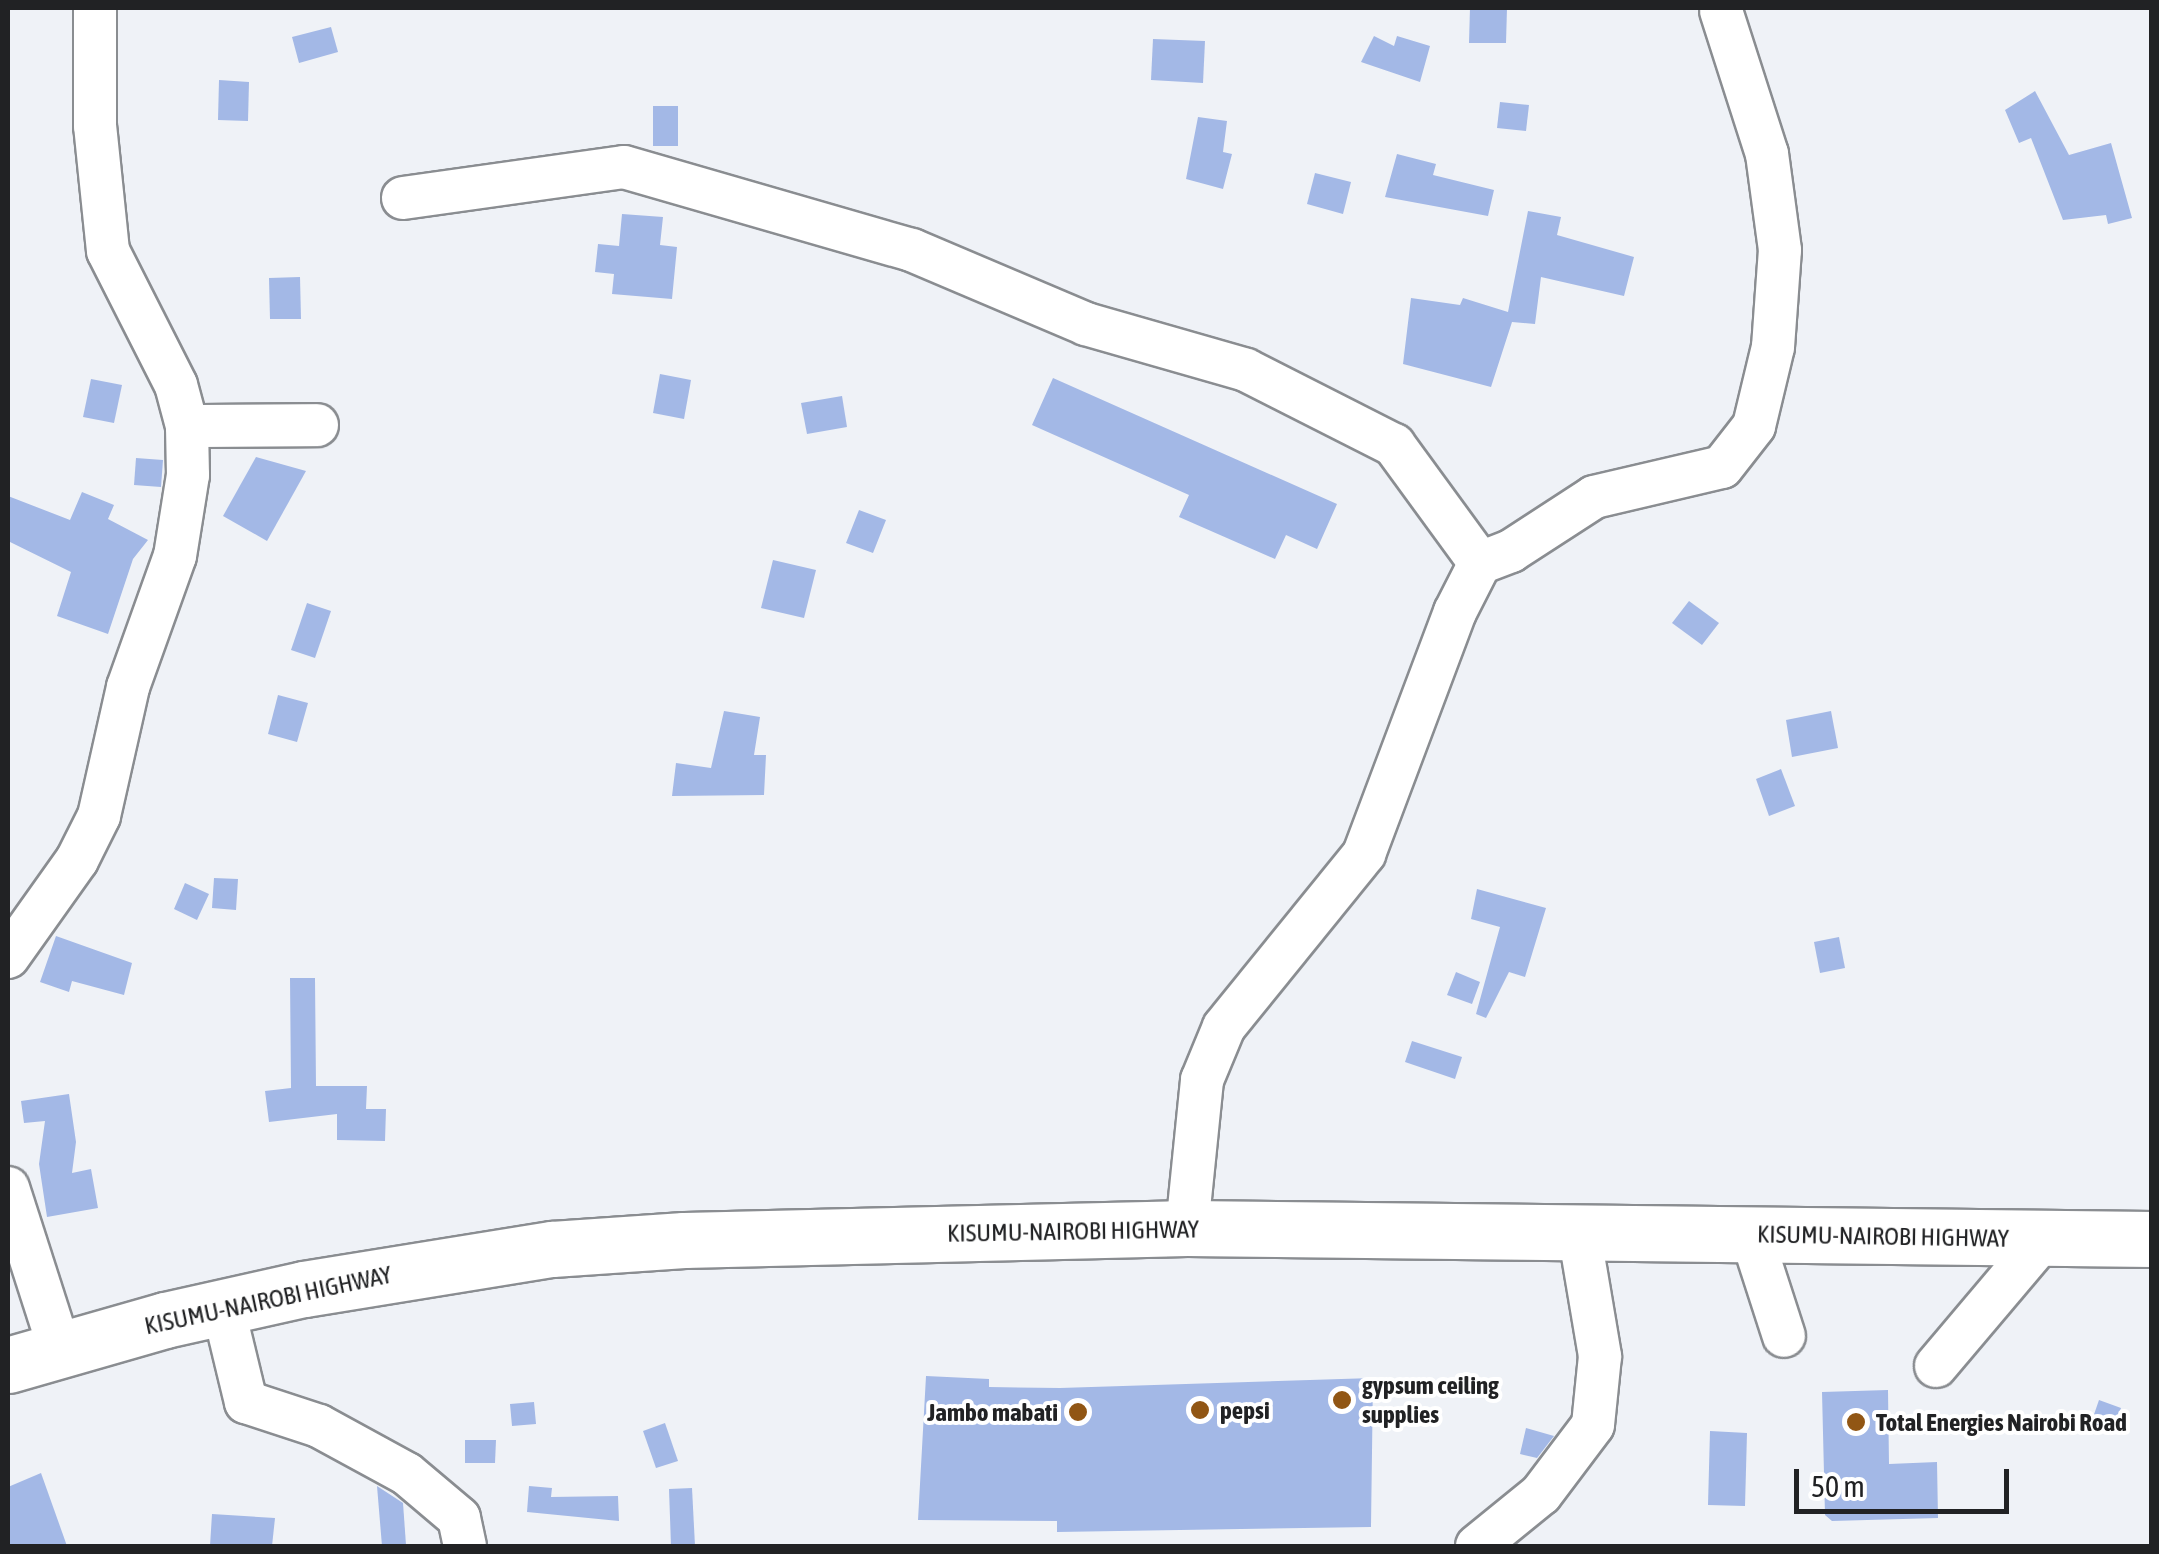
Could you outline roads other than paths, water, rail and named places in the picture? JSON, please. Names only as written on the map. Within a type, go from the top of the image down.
[{"type":"highway","name":"KISUMU-NAIROBI HIGHWAY","points":[[8,1366],[223,1307],[552,1249],[1187,1228],[2152,1239]]},
{"type":"street","points":[[8,957],[77,860],[99,816],[128,688],[175,556],[188,475],[187,426],[176,385],[108,252],[95,126],[95,8]]},
{"type":"street","points":[[1187,1228],[1202,1080],[1224,1027],[1364,854],[1455,612],[1480,564],[1594,496],[1722,467],[1754,426],[1773,348],[1780,250],[1767,154],[1721,11]]},
{"type":"street","points":[[403,198],[624,167],[912,250],[1086,324],[1246,370],[1394,445],[1480,564]]},
{"type":"street","points":[[187,426],[318,425]]},
{"type":"street","points":[[8,1188],[60,1350]]},
{"type":"street","points":[[1477,1546],[1542,1494],[1593,1426],[1600,1356],[1579,1232]]},
{"type":"street","points":[[1751,1234],[1784,1336]]},
{"type":"street","points":[[1936,1366],[2044,1238]]},
{"type":"street","points":[[223,1307],[246,1402],[319,1426],[407,1474],[459,1518],[465,1546]]},
{"type":"place","name":"gypsum ceiling supplies","points":[[1342,1400]]},
{"type":"place","name":"pepsi","points":[[1200,1410]]},
{"type":"place","name":"Jambo mabati","points":[[1078,1412]]},
{"type":"place","name":"Total Energies Nairobi Road","points":[[1856,1422]]}]
